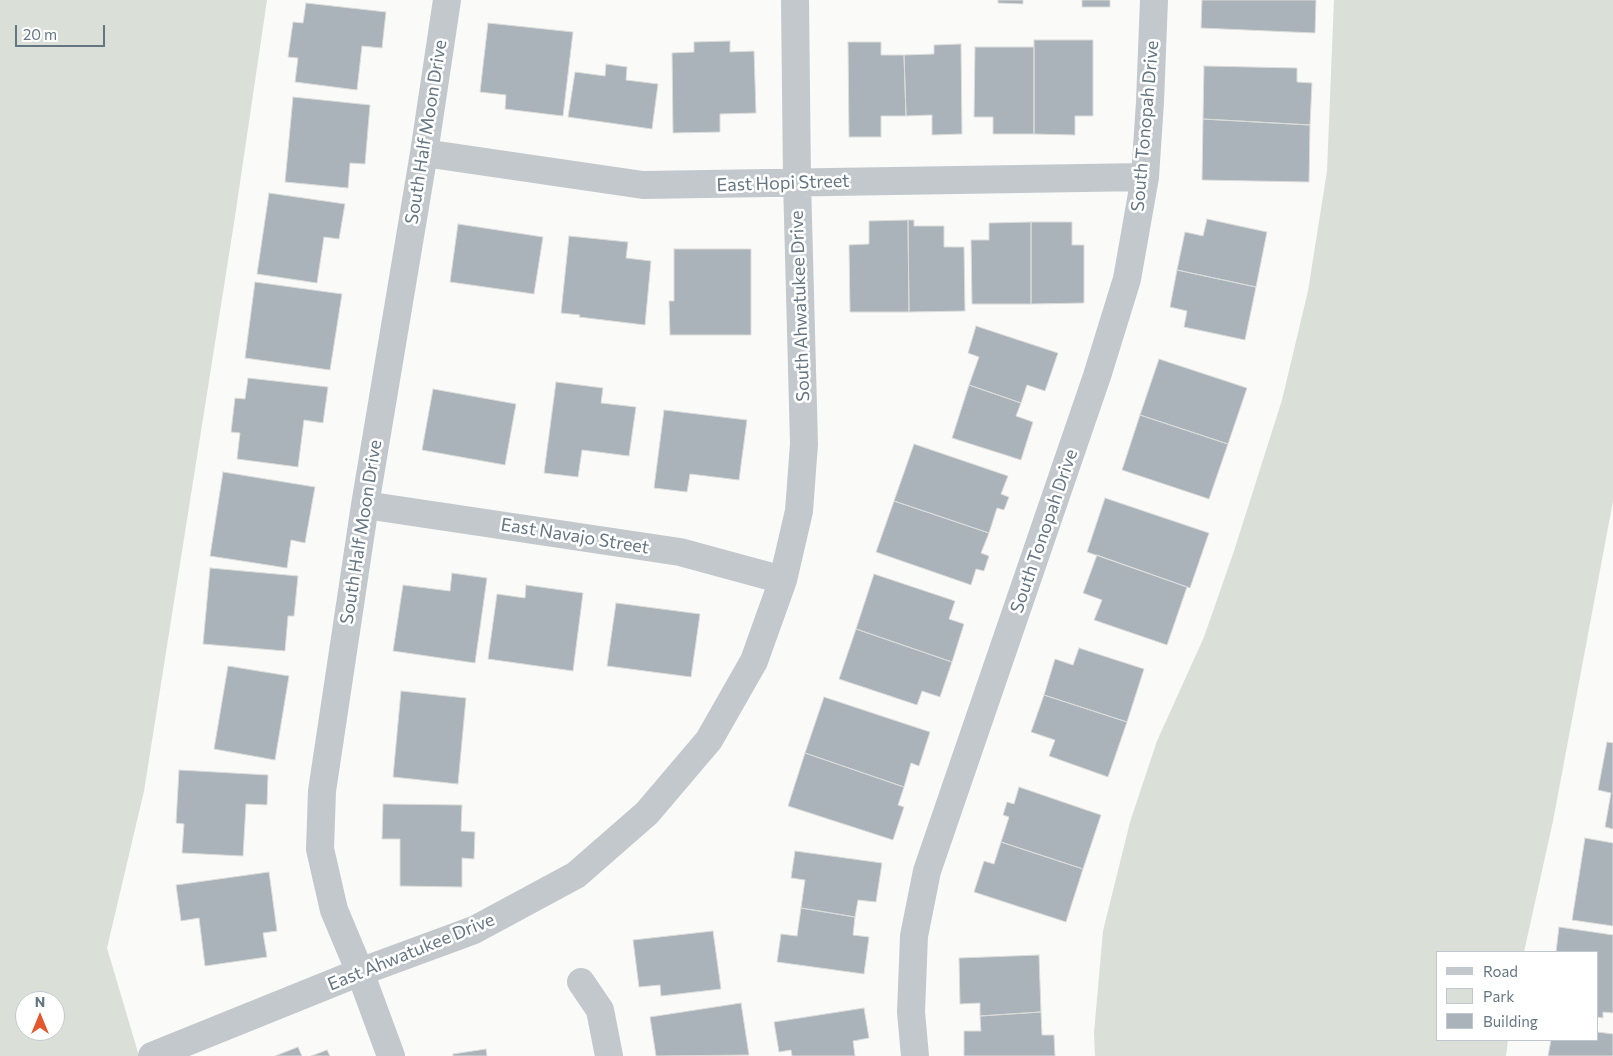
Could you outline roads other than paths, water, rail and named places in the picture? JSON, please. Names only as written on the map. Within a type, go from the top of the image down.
[{"type":"street","name":"South Half Moon Drive","points":[[391,1056],[360,972],[334,910],[320,849],[322,791],[365,505],[424,153],[447,0]]},
{"type":"street","name":"South Ahwatukee Drive","points":[[783,580],[799,511],[804,444],[797,181],[796,0]]},
{"type":"street","name":"South Tonopah Drive","points":[[915,1056],[911,1012],[914,936],[927,871],[1094,385],[1127,279],[1145,177],[1154,0]]},
{"type":"street","name":"East Hopi Street","points":[[424,153],[643,185],[720,185],[797,181],[1145,177]]},
{"type":"street","name":"East Navajo Street","points":[[365,505],[680,552],[783,580]]},
{"type":"street","name":"East Ahwatukee Drive","points":[[165,1054],[360,972],[474,930],[576,875],[647,812],[709,740],[754,661],[783,580]]},
{"type":"street","points":[[580,982],[600,1010],[609,1056]]}]
